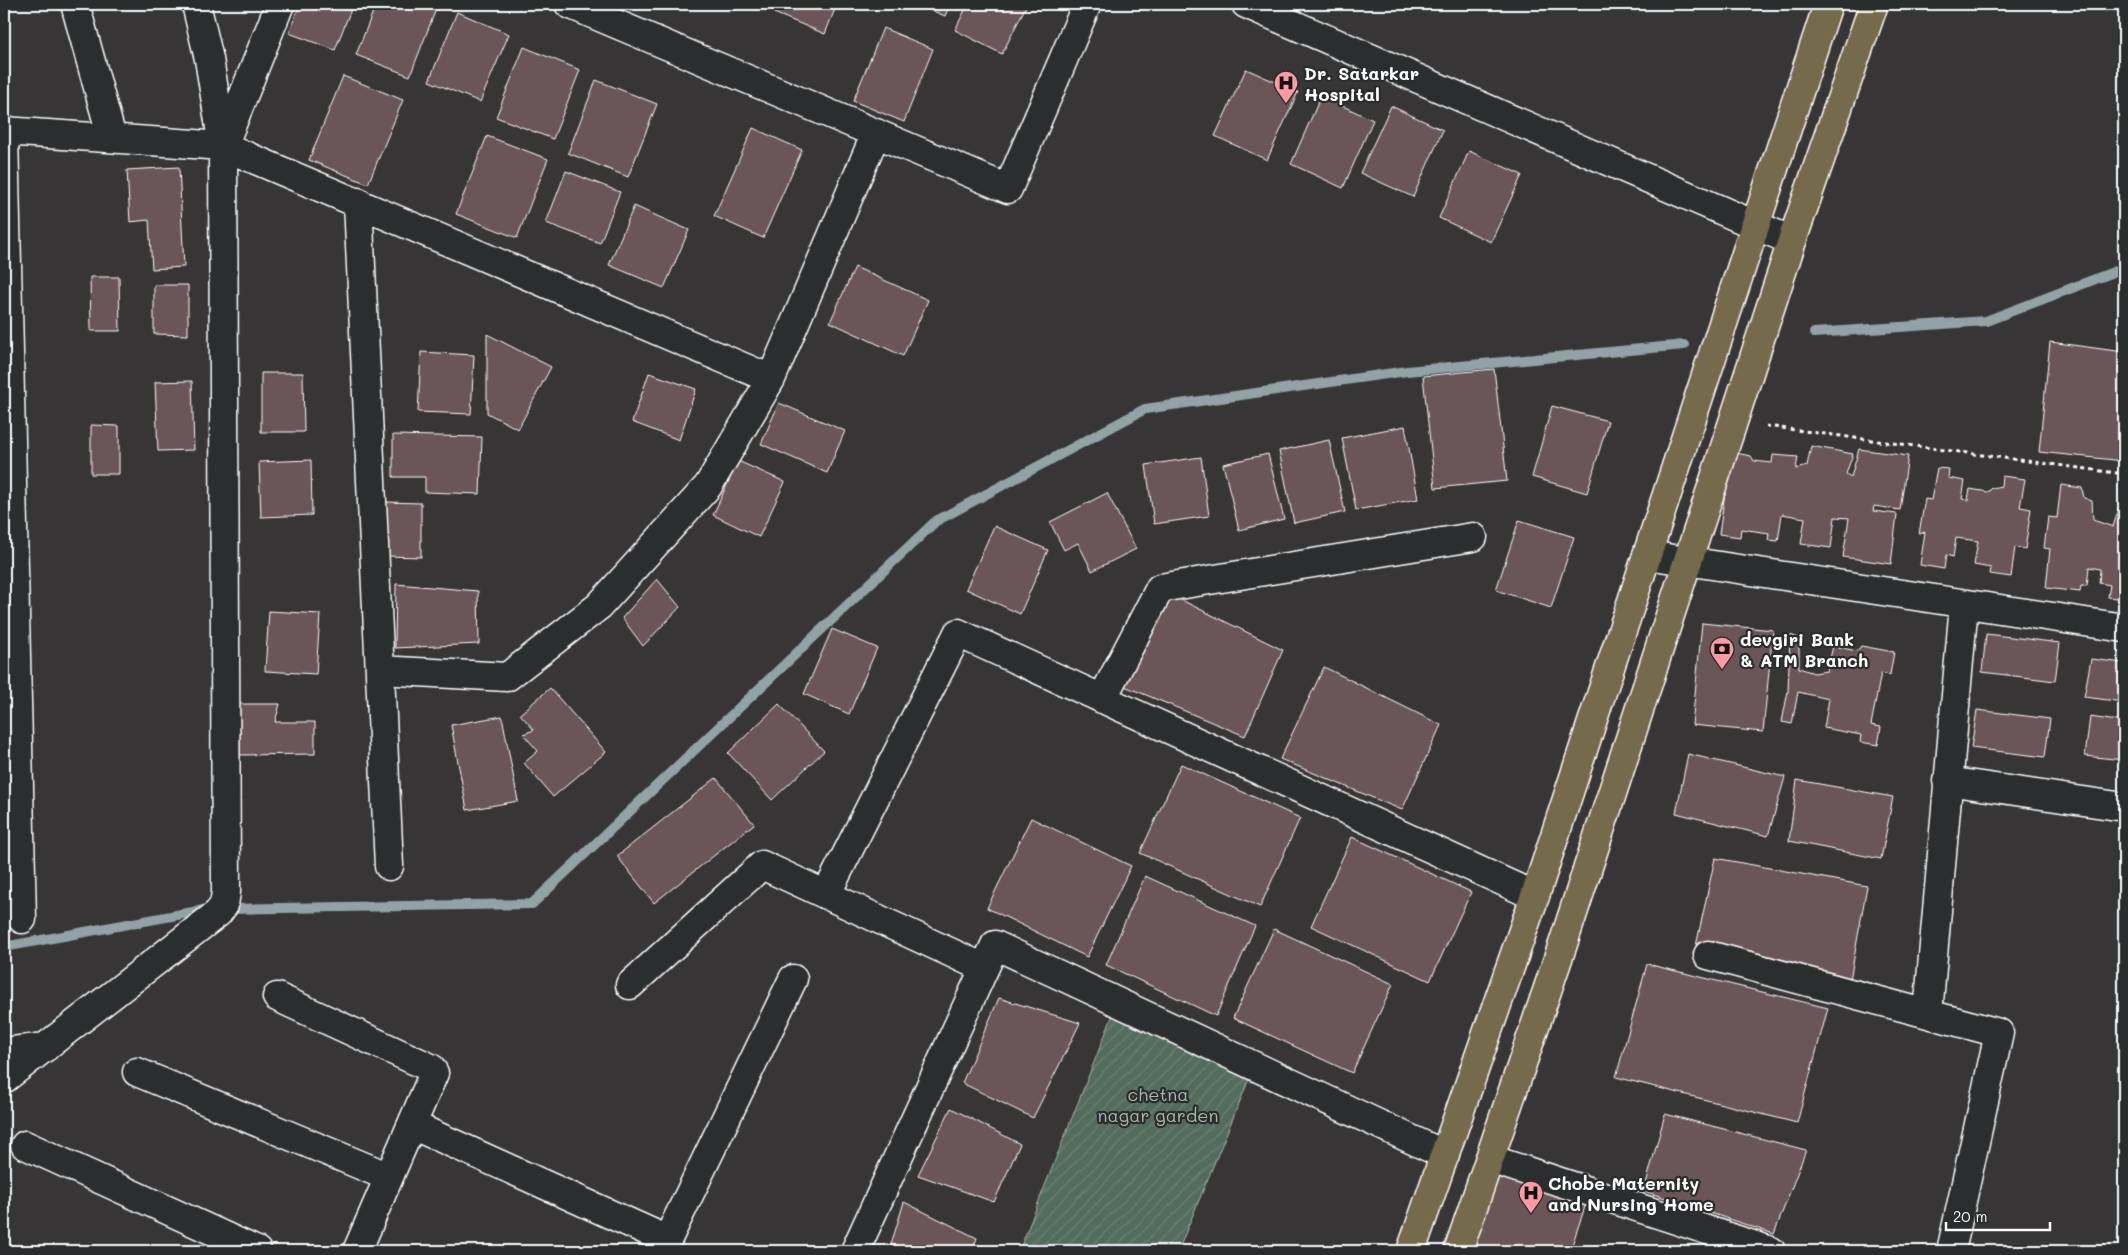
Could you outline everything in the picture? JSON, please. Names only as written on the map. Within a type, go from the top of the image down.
[{"type":"main road","points":[[1412,1251],[1535,896],[1828,4]]},
{"type":"main road","points":[[1458,1251],[1566,935],[1792,241],[1874,4]]},
{"type":"street","points":[[75,4],[112,138]]},
{"type":"street","points":[[4,1079],[222,903],[223,146],[209,59],[196,4]]},
{"type":"street","points":[[223,146],[280,4]]},
{"type":"street","points":[[569,4],[1008,189],[1087,4]]},
{"type":"street","points":[[1246,4],[1792,241]]},
{"type":"street","points":[[22,919],[10,668],[4,133],[223,146],[771,379]]},
{"type":"street","points":[[380,670],[508,677],[599,606],[708,486],[771,379],[876,134]]},
{"type":"street","points":[[358,202],[389,866]]},
{"type":"street","points":[[1102,699],[1160,588],[1473,537]]},
{"type":"street","points":[[1647,555],[2124,628]]},
{"type":"street","points":[[1928,1013],[1964,604]]},
{"type":"street","points":[[826,895],[958,634],[1535,896]]},
{"type":"street","points":[[1947,781],[2124,807]]},
{"type":"street","points":[[630,985],[762,865],[984,968]]},
{"type":"street","points":[[855,1251],[995,945],[1445,1155]]},
{"type":"street","points":[[1708,955],[1999,1032],[1951,1251]]},
{"type":"street","points":[[412,1125],[657,1242],[793,979]]},
{"type":"street","points":[[278,997],[431,1068],[434,1075],[357,1251]]},
{"type":"street","points":[[4,1052],[46,1047]]},
{"type":"street","points":[[137,1072],[389,1177]]},
{"type":"street","points":[[25,1145],[257,1251]]},
{"type":"street","points":[[1490,1159],[1771,1251]]},
{"type":"path","points":[[1733,422],[2124,474]]},
{"type":"green space","name":"chetna nagar garden","points":[[1118,1002],[1252,1072],[1178,1251],[1019,1251]]},
{"type":"building","points":[[300,4],[353,4],[335,50],[289,33]]},
{"type":"building","points":[[376,4],[438,4],[410,76],[356,55]]},
{"type":"building","points":[[778,4],[837,4],[825,34],[774,13]]},
{"type":"building","points":[[916,4],[950,4],[945,16]]},
{"type":"building","points":[[968,4],[1027,4],[1002,54],[955,30]]},
{"type":"building","points":[[457,12],[509,34],[480,102],[429,81]]},
{"type":"building","points":[[883,28],[933,49],[904,122],[853,101]]},
{"type":"building","points":[[524,47],[580,70],[553,139],[496,117]]},
{"type":"building","points":[[1246,69],[1298,92],[1267,160],[1215,136]]},
{"type":"building","points":[[343,76],[403,100],[368,184],[309,160]]},
{"type":"building","points":[[596,80],[657,104],[628,177],[568,153]]},
{"type":"building","points":[[1321,96],[1373,120],[1343,188],[1291,164]]},
{"type":"building","points":[[1391,106],[1443,130],[1413,197],[1360,173]]},
{"type":"building","points":[[753,128],[802,150],[763,238],[714,216]]},
{"type":"building","points":[[487,136],[548,159],[517,238],[456,214]]},
{"type":"building","points":[[1469,151],[1522,175],[1491,242],[1439,218]]},
{"type":"building","points":[[179,167],[184,267],[152,269],[149,220],[130,222],[127,170]]},
{"type":"building","points":[[566,171],[620,192],[600,243],[546,223]]},
{"type":"building","points":[[634,206],[689,230],[664,288],[609,265]]},
{"type":"building","points":[[855,267],[928,300],[903,356],[830,322]]},
{"type":"building","points":[[90,277],[119,277],[120,331],[91,331]]},
{"type":"building","points":[[154,285],[188,285],[188,335],[154,334]]},
{"type":"building","points":[[487,334],[551,367],[518,429],[487,413]]},
{"type":"building","points":[[2050,342],[2124,352],[2124,461],[2039,452]]},
{"type":"building","points":[[421,352],[474,355],[471,414],[418,412]]},
{"type":"building","points":[[1494,369],[1507,481],[1435,488],[1423,376]]},
{"type":"building","points":[[261,373],[303,373],[304,432],[261,432]]},
{"type":"building","points":[[649,373],[696,389],[679,440],[632,422]]},
{"type":"building","points":[[192,381],[194,450],[158,451],[155,382]]},
{"type":"building","points":[[779,403],[845,431],[827,473],[761,444]]},
{"type":"building","points":[[1552,406],[1608,421],[1587,493],[1532,477]]},
{"type":"building","points":[[91,425],[119,426],[119,474],[91,474]]},
{"type":"building","points":[[1405,426],[1418,499],[1356,510],[1342,438]]},
{"type":"building","points":[[393,435],[482,437],[480,494],[425,492],[425,477],[393,477]]},
{"type":"building","points":[[1329,440],[1345,512],[1294,523],[1279,451]]},
{"type":"building","points":[[1811,446],[1853,454],[1846,474],[1851,477],[1859,449],[1908,456],[1900,510],[1874,506],[1873,511],[1897,514],[1891,564],[1843,557],[1849,518],[1835,517],[1831,548],[1801,544],[1805,518],[1782,514],[1778,541],[1768,540],[1769,533],[1741,529],[1740,537],[1719,534],[1731,452],[1751,456],[1754,461],[1772,463],[1773,455],[1798,457],[1796,469],[1807,466]]},
{"type":"building","points":[[1268,454],[1284,519],[1239,530],[1223,464]]},
{"type":"building","points":[[1201,457],[1209,516],[1154,524],[1146,465]]},
{"type":"building","points":[[311,460],[312,515],[261,517],[259,462]]},
{"type":"building","points":[[738,461],[785,482],[759,537],[713,515]]},
{"type":"building","points":[[1937,468],[1949,469],[1948,478],[1965,481],[1962,499],[1968,500],[1970,489],[1988,492],[1992,488],[2001,486],[2002,476],[2025,479],[2020,507],[2031,509],[2025,549],[2015,547],[2011,577],[1990,574],[1991,568],[1974,565],[1978,541],[1956,538],[1953,557],[1946,555],[1944,569],[1920,565],[1925,532],[1919,534],[1925,499],[1931,500]]},
{"type":"building","points":[[2061,485],[2082,488],[2084,498],[2092,501],[2093,520],[2113,527],[2120,503],[2124,499],[2124,599],[2108,597],[2110,585],[2099,583],[2100,569],[2089,567],[2087,586],[2081,586],[2080,592],[2046,588],[2050,549],[2044,548],[2048,517],[2057,518]]},
{"type":"building","points":[[1107,493],[1136,549],[1092,571],[1078,543],[1064,550],[1050,522]]},
{"type":"building","points":[[386,502],[421,503],[421,557],[386,556]]},
{"type":"building","points":[[1519,520],[1574,537],[1551,608],[1496,590]]},
{"type":"building","points":[[994,526],[1048,550],[1020,614],[966,589]]},
{"type":"building","points":[[657,579],[680,607],[643,646],[622,618]]},
{"type":"building","points":[[396,584],[478,591],[479,644],[395,648]]},
{"type":"building","points":[[1167,593],[1283,650],[1245,736],[1122,685]]},
{"type":"building","points":[[269,611],[320,614],[316,674],[265,671]]},
{"type":"building","points":[[1702,623],[1773,630],[1763,732],[1692,725]]},
{"type":"building","points":[[832,629],[877,648],[849,714],[804,694]]},
{"type":"building","points":[[1986,634],[2060,643],[2055,681],[1982,672]]},
{"type":"building","points":[[1790,635],[1799,638],[1799,668],[1814,673],[1827,671],[1833,646],[1857,651],[1861,646],[1894,652],[1890,675],[1881,673],[1871,725],[1881,727],[1878,745],[1860,742],[1861,735],[1824,728],[1829,699],[1798,692],[1792,724],[1782,722],[1788,691]]},
{"type":"building","points":[[2091,659],[2124,663],[2124,702],[2084,697]]},
{"type":"building","points":[[1324,667],[1441,725],[1402,810],[1280,759]]},
{"type":"building","points":[[550,688],[606,752],[553,797],[524,763],[538,751],[523,734],[534,730],[520,714]]},
{"type":"building","points":[[238,704],[280,704],[275,722],[315,722],[315,754],[239,755]]},
{"type":"building","points":[[779,704],[824,751],[772,800],[728,753]]},
{"type":"building","points":[[1977,710],[2050,719],[2045,757],[1971,748]]},
{"type":"building","points":[[502,716],[518,801],[467,810],[451,725]]},
{"type":"building","points":[[2090,717],[2124,722],[2124,760],[2085,756]]},
{"type":"building","points":[[1688,754],[1785,777],[1768,836],[1676,813]]},
{"type":"building","points":[[1181,764],[1300,818],[1260,907],[1140,853]]},
{"type":"building","points":[[716,778],[754,824],[654,903],[617,856]]},
{"type":"building","points":[[1797,780],[1893,797],[1881,859],[1789,841]]},
{"type":"building","points":[[1031,818],[1131,866],[1087,957],[987,908]]},
{"type":"building","points":[[1352,837],[1471,892],[1430,981],[1311,926]]},
{"type":"building","points":[[1715,858],[1867,886],[1850,980],[1696,946]]},
{"type":"building","points":[[1145,876],[1255,926],[1216,1016],[1106,965]]},
{"type":"building","points":[[1274,929],[1393,984],[1352,1073],[1233,1018]]},
{"type":"building","points":[[1647,964],[1828,1008],[1797,1123],[1616,1077]]},
{"type":"building","points":[[999,998],[1080,1023],[1033,1118],[962,1083]]},
{"type":"building","points":[[951,1108],[1020,1144],[994,1202],[918,1175]]},
{"type":"building","points":[[1665,1114],[1806,1150],[1774,1234],[1644,1191]]},
{"type":"building","points":[[1498,1166],[1588,1198],[1570,1251],[1476,1251],[1470,1249]]},
{"type":"building","points":[[904,1202],[977,1238],[972,1251],[889,1251]]},
{"type":"waterway","points":[[1814,333],[1986,321],[2124,268]]},
{"type":"waterway","points":[[224,909],[532,904],[936,521],[1145,409],[1407,371],[1684,345]]},
{"type":"waterway","points":[[4,947],[209,909]]},
{"type":"place","name":"Dr. Satarkar Hospital","points":[[1286,104]]},
{"type":"place","name":"devgiri Bank & ATM Branch","points":[[1722,670]]},
{"type":"place","name":"Chobe Maternity and Nursing Home","points":[[1531,1214]]}]
